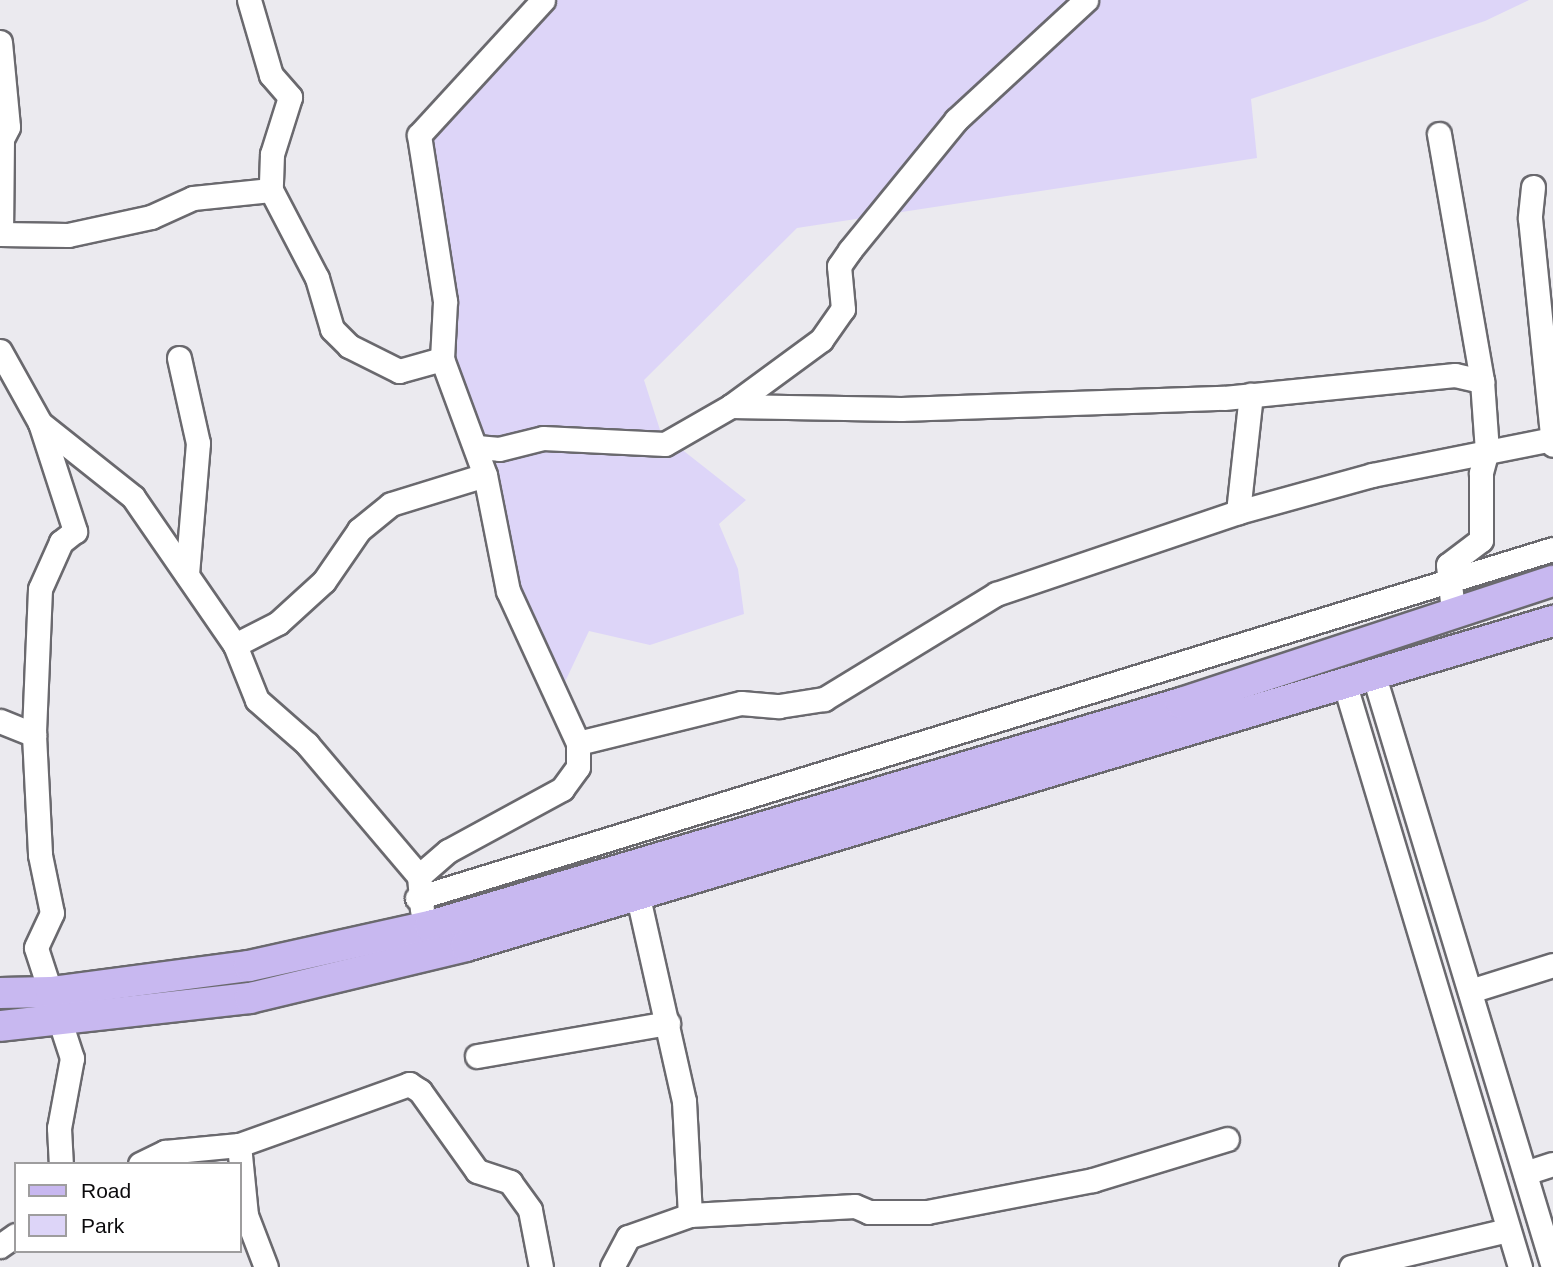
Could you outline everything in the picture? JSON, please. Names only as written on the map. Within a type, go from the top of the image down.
[{"type":"main road","points":[[0,993],[51,992],[249,966],[430,926],[1181,703],[1453,611],[1553,582]]},
{"type":"main road","points":[[0,1026],[61,1023],[250,998],[466,946],[638,897],[1553,621]]},
{"type":"street","points":[[249,0],[271,75],[290,97],[272,154],[271,190],[317,278],[332,329],[349,346],[399,371],[442,359]]},
{"type":"street","points":[[418,887],[448,851],[562,789],[578,767],[578,743],[508,591],[485,475],[477,447],[460,417],[442,359],[445,301],[419,135],[543,0]]},
{"type":"street","points":[[477,447],[499,449],[543,438],[666,444],[731,407],[821,340],[843,309],[839,266],[850,250],[956,120],[1043,45],[1086,0]]},
{"type":"street","points":[[0,42],[8,127],[1,139],[0,233],[68,235],[150,217],[193,198],[271,190]]},
{"type":"street","points":[[1438,134],[1482,381],[1487,450],[1481,473],[1481,540],[1448,565],[1453,611]]},
{"type":"street","points":[[578,743],[741,703],[779,706],[824,699],[996,594],[1238,512],[1487,450],[1553,442],[1530,218],[1533,187]]},
{"type":"street","points":[[0,351],[40,424],[75,531],[61,542],[40,589],[34,735],[40,855],[52,912],[36,948],[72,1058],[59,1128],[61,1162]]},
{"type":"street","points":[[179,358],[198,443],[187,575]]},
{"type":"street","points":[[731,407],[901,409],[1251,395],[1455,375],[1482,381]]},
{"type":"street","points":[[1238,512],[1251,395]]},
{"type":"street","points":[[40,424],[134,497],[236,645],[257,700],[307,744],[418,887],[430,926]]},
{"type":"street","points":[[236,645],[278,623],[324,581],[359,530],[391,504],[485,475]]},
{"type":"street","points":[[418,887],[1553,549]]},
{"type":"street","points":[[1374,676],[1553,1267]]},
{"type":"street","points":[[1345,685],[1520,1267]]},
{"type":"street","points":[[0,721],[34,735]]},
{"type":"street","points":[[638,897],[684,1101],[690,1215]]},
{"type":"street","points":[[1470,991],[1553,965]]},
{"type":"street","points":[[477,1056],[668,1023]]},
{"type":"street","points":[[144,1162],[165,1152],[239,1145],[409,1084],[420,1091],[477,1171],[510,1182],[530,1210],[541,1267]]},
{"type":"street","points":[[612,1267],[628,1237],[690,1215],[855,1206],[869,1212],[927,1212],[1093,1180],[1227,1139]]},
{"type":"street","points":[[239,1145],[241,1162]]},
{"type":"street","points":[[1525,1172],[1553,1164]]},
{"type":"street","points":[[242,1175],[246,1215],[266,1267]]},
{"type":"street","points":[[1351,1267],[1508,1230]]},
{"type":"green space","points":[[543,0],[1529,0],[1485,21],[1251,99],[1257,158],[797,228],[644,380],[661,433],[746,500],[719,524],[738,569],[744,614],[650,645],[589,631],[555,703],[460,417],[421,155],[436,112]]}]
